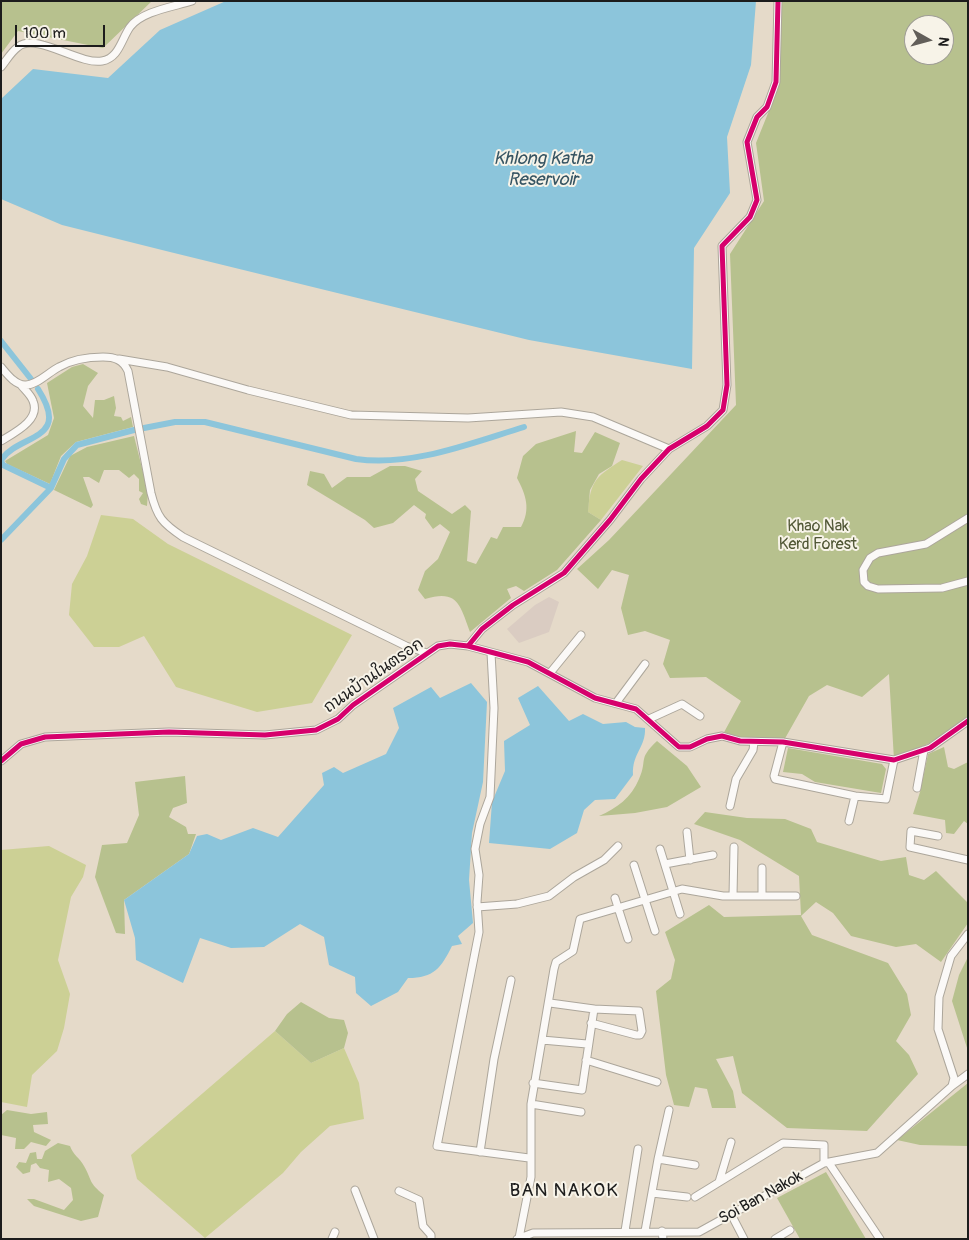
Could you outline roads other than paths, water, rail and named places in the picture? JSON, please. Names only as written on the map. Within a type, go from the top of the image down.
[{"type":"street","points":[[1,67],[19,45],[32,42],[90,60],[108,59],[117,52],[130,27],[139,18],[192,1]]},
{"type":"street","points":[[468,646],[482,629],[513,605],[564,573],[610,520],[641,479],[669,449],[714,420],[723,410],[726,400],[722,246],[750,217],[757,200],[747,142],[758,117],[767,107],[776,82],[778,1]]},
{"type":"street","points":[[21,385],[32,384],[60,366],[80,358],[108,357],[167,367],[248,390],[351,415],[468,418],[562,412],[593,417],[669,449]]},
{"type":"street","points":[[119,359],[128,371],[154,508],[164,525],[182,537],[406,646],[427,654]]},
{"type":"street","points":[[1,367],[21,385],[34,402],[34,413],[22,429],[1,440]]},
{"type":"street","points":[[968,518],[926,544],[878,553],[870,558],[863,570],[864,582],[868,586],[878,589],[942,588],[968,581]]},
{"type":"street","points":[[550,673],[582,635]]},
{"type":"street","name":"ถนนบ้านในตรอก","points":[[1,762],[21,744],[45,737],[169,732],[265,735],[316,730],[338,719],[354,705],[438,646],[450,644],[468,646],[528,662],[595,698],[636,709],[679,747],[690,747],[707,739],[722,736],[740,741],[783,742],[894,760],[924,750],[968,721]]},
{"type":"street","points":[[491,653],[494,708],[490,797],[480,824],[475,849],[479,875],[477,908],[479,932],[437,1146],[530,1158]]},
{"type":"street","points":[[616,704],[645,664]]},
{"type":"street","points":[[649,719],[682,704],[700,716]]},
{"type":"street","points":[[730,806],[736,779],[753,750],[754,742]]},
{"type":"street","points":[[783,742],[774,776],[775,779],[855,796],[886,799],[894,760]]},
{"type":"street","points":[[917,788],[924,750]]},
{"type":"street","points":[[849,821],[855,796]]},
{"type":"street","points":[[938,836],[912,831],[910,847],[968,860]]},
{"type":"street","points":[[688,832],[690,860]]},
{"type":"street","points":[[477,908],[517,904],[549,896],[574,877],[604,860],[618,846]]},
{"type":"street","points":[[733,896],[734,847]]},
{"type":"street","points":[[660,849],[680,914]]},
{"type":"street","points":[[665,864],[713,856]]},
{"type":"street","points":[[634,865],[655,931]]},
{"type":"street","points":[[762,868],[762,896]]},
{"type":"street","points":[[518,1238],[531,1177],[531,1104],[533,1083],[550,1003],[556,962],[573,951],[580,919],[682,889],[733,896],[796,896]]},
{"type":"street","points":[[615,898],[628,939]]},
{"type":"street","points":[[952,1086],[954,1078],[938,1029],[939,997],[951,956],[968,934]]},
{"type":"street","points":[[480,1152],[494,1059],[511,980]]},
{"type":"street","points":[[550,1003],[594,1009],[635,1010],[641,1014],[642,1031],[640,1035],[636,1035],[591,1023]]},
{"type":"street","points":[[533,1083],[582,1090],[587,1044],[594,1009]]},
{"type":"street","points":[[542,1040],[587,1044]]},
{"type":"street","points":[[586,1060],[658,1082]]},
{"type":"street","points":[[952,1086],[968,1074]]},
{"type":"street","name":"Soi Ban Nakok","points":[[518,1238],[533,1232],[568,1236],[625,1231],[645,1231],[663,1235],[699,1232],[827,1163],[877,1153],[952,1086]]},
{"type":"street","points":[[531,1104],[581,1112]]},
{"type":"street","points":[[645,1231],[669,1110]]},
{"type":"street","points":[[719,1182],[731,1142]]},
{"type":"street","points":[[696,1196],[783,1143],[824,1145],[827,1163],[880,1239]]},
{"type":"street","points":[[625,1231],[638,1149]]},
{"type":"street","points":[[658,1159],[695,1165]]},
{"type":"street","points":[[355,1190],[374,1239]]},
{"type":"street","points":[[399,1190],[419,1200],[423,1226],[431,1235],[431,1239]]},
{"type":"street","points":[[652,1193],[687,1197]]},
{"type":"street","points":[[731,1214],[744,1239]]},
{"type":"street","points":[[775,1239],[790,1230]]},
{"type":"water","name":"Khlong Katha Reservoir","points":[[226,1],[756,1],[751,65],[727,137],[730,193],[694,248],[692,369],[529,340],[170,252],[62,225],[1,199],[1,99],[33,69],[108,78],[160,30]]},
{"type":"water","points":[[471,683],[487,702],[483,782],[472,833],[469,880],[473,923],[458,936],[462,944],[452,946],[436,970],[417,978],[408,978],[398,992],[371,1006],[356,993],[355,977],[329,965],[324,937],[300,924],[264,947],[231,948],[200,938],[183,983],[136,960],[135,938],[124,900],[189,854],[197,836],[207,834],[221,840],[253,828],[278,837],[324,785],[322,773],[334,767],[343,773],[386,754],[399,728],[393,708],[431,687],[440,698]]},
{"type":"water","points":[[538,686],[569,721],[583,714],[603,724],[626,722],[635,727],[645,728],[645,735],[633,767],[633,775],[615,799],[595,800],[584,810],[577,833],[550,849],[489,843],[492,802],[505,771],[504,741],[530,725],[518,698]]},
{"type":"waterway","points":[[1,341],[31,379]]},
{"type":"waterway","points":[[1,460],[9,451],[46,428],[49,419],[47,406],[38,389]]},
{"type":"waterway","points":[[144,428],[175,422],[205,422],[356,459],[377,461],[420,457],[524,427]]},
{"type":"waterway","points":[[1,540],[51,488],[64,459],[77,445],[134,430]]},
{"type":"waterway","points":[[1,461],[3,465],[51,488]]},
{"type":"district","name":"BAN NAKOK","points":[[564,1191]]},
{"type":"park label","name":"Khao Nak Kerd Forest","points":[[818,536]]}]
